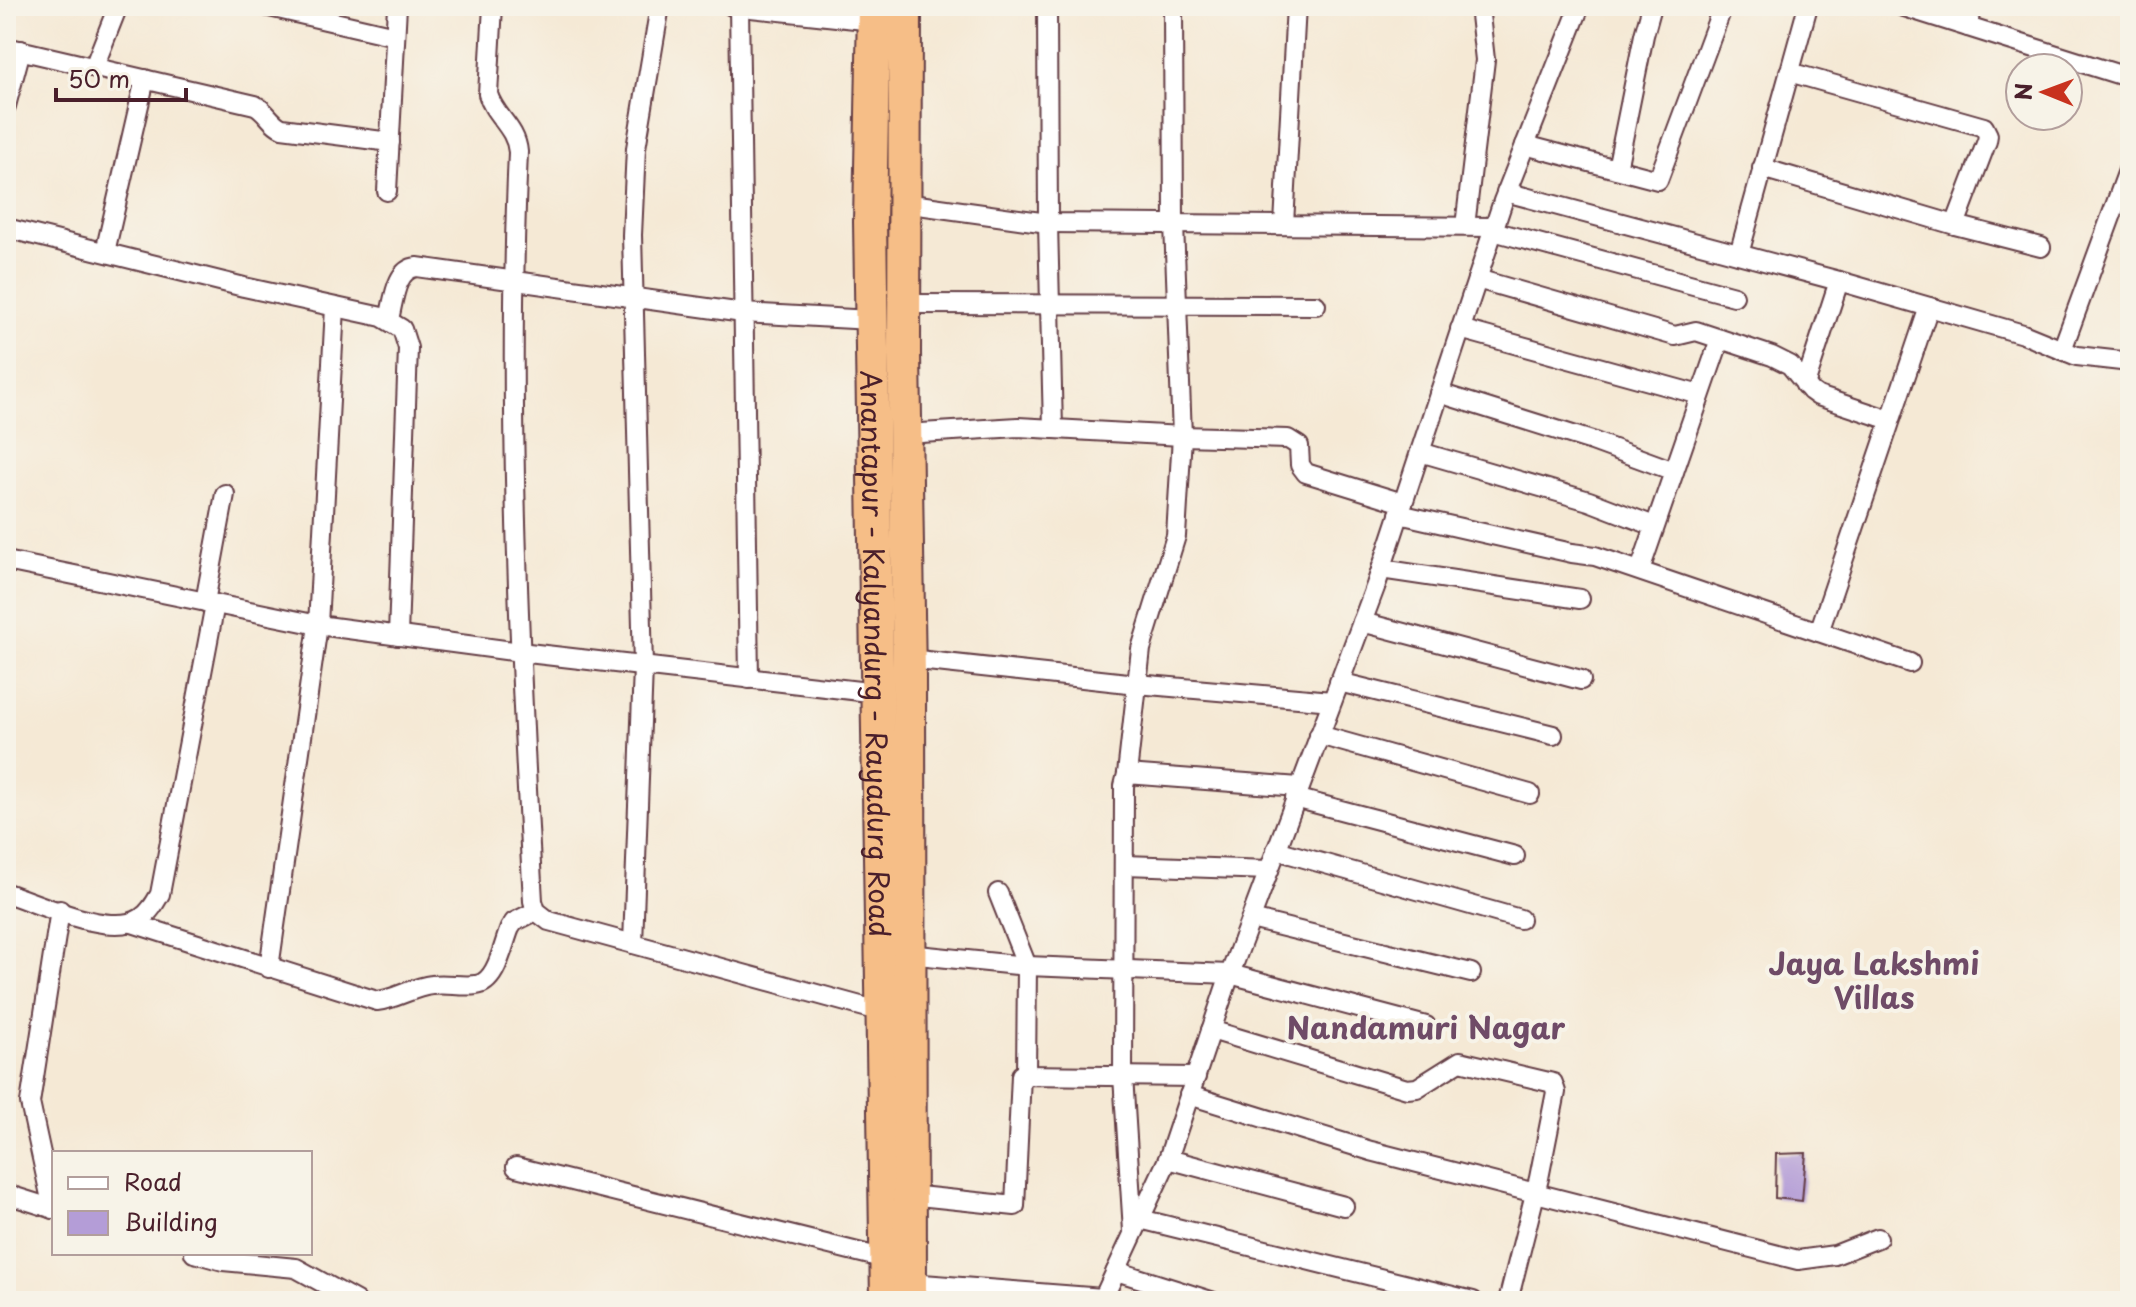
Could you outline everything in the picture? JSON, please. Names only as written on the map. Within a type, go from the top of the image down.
[{"type":"highway","name":"Anantapur - Kalyandurg - Rayadurg Road","points":[[902,1295],[886,1259],[895,1015],[908,954],[905,6]]},
{"type":"highway","name":"Anantapur - Kalyandurg - Rayadurg Road","points":[[874,13],[870,222],[877,693],[895,1015],[909,1195],[902,1295]]},
{"type":"street","points":[[94,67],[118,6]]},
{"type":"street","points":[[265,6],[395,36]]},
{"type":"street","points":[[387,191],[397,6]]},
{"type":"street","points":[[493,6],[488,94],[492,106],[515,136],[518,152],[512,280],[519,652],[536,911],[549,921],[895,1015]]},
{"type":"street","points":[[633,944],[643,667],[632,235],[636,148],[660,6]]},
{"type":"street","points":[[732,6],[874,13]]},
{"type":"street","points":[[739,6],[749,679]]},
{"type":"street","points":[[1047,6],[1053,429]]},
{"type":"street","points":[[1136,1226],[1123,1076],[1124,786],[1141,649],[1176,536],[1182,436],[1174,224],[1173,6]]},
{"type":"street","points":[[1284,224],[1296,6]]},
{"type":"street","points":[[1465,226],[1485,60],[1479,6]]},
{"type":"street","points":[[1617,169],[1652,6]]},
{"type":"street","points":[[1525,145],[1658,180],[1723,6]]},
{"type":"street","points":[[1739,254],[1808,6]]},
{"type":"street","points":[[1901,6],[2130,78]]},
{"type":"street","points":[[1968,27],[1971,6]]},
{"type":"street","points":[[902,1295],[1103,1300],[1168,1159],[1230,974],[1381,569],[1506,192],[1573,8]]},
{"type":"street","points":[[6,106],[14,48],[255,105],[282,128],[390,142]]},
{"type":"street","points":[[1789,72],[1984,127],[1987,141],[1955,225]]},
{"type":"street","points":[[105,252],[145,79]]},
{"type":"street","points":[[2062,350],[2121,212],[2130,165]]},
{"type":"street","points":[[1762,168],[2041,247]]},
{"type":"street","points":[[1506,192],[1839,281],[2023,334],[2086,357],[2128,357]]},
{"type":"street","points":[[904,203],[1048,223],[1465,226],[1494,229],[1734,296]]},
{"type":"street","points":[[6,228],[389,319],[402,329],[408,348],[398,636]]},
{"type":"street","points":[[389,319],[401,275],[410,267],[743,313],[871,320]]},
{"type":"street","points":[[1477,279],[1675,336],[1696,331],[1783,360],[1818,396],[1890,420]]},
{"type":"street","points":[[1805,385],[1839,281]]},
{"type":"street","points":[[904,304],[1316,305]]},
{"type":"street","points":[[269,968],[318,625],[335,307]]},
{"type":"street","points":[[1819,632],[1929,307]]},
{"type":"street","points":[[1460,329],[1700,395]]},
{"type":"street","points":[[1640,570],[1720,339]]},
{"type":"street","points":[[1439,393],[1592,441],[1674,471]]},
{"type":"street","points":[[905,434],[1018,427],[1288,439],[1299,446],[1300,465],[1306,473],[1401,508],[1572,553],[1595,556],[1910,663]]},
{"type":"street","points":[[1420,452],[1589,501],[1654,526]]},
{"type":"street","points":[[132,923],[152,908],[160,894],[210,603],[225,494]]},
{"type":"street","points":[[6,561],[318,625],[519,652],[877,693]]},
{"type":"street","points":[[1381,569],[1580,599]]},
{"type":"street","points":[[1362,622],[1581,680]]},
{"type":"street","points":[[909,659],[1332,701]]},
{"type":"street","points":[[1339,682],[1553,735]]},
{"type":"street","points":[[1319,735],[1530,794]]},
{"type":"street","points":[[1127,774],[1297,793],[1515,856]]},
{"type":"street","points":[[1276,850],[1520,919]]},
{"type":"street","points":[[1125,865],[1269,870]]},
{"type":"street","points":[[6,893],[104,924],[132,923],[377,1001],[431,985],[486,983],[514,922],[536,911]]},
{"type":"street","points":[[998,893],[1027,966],[1026,1075]]},
{"type":"street","points":[[52,1204],[30,1103],[60,910]]},
{"type":"street","points":[[1251,919],[1471,973]]},
{"type":"street","points":[[908,954],[1027,966],[1230,974],[1426,1026]]},
{"type":"street","points":[[1211,1030],[1407,1089],[1417,1088],[1460,1061],[1553,1083],[1556,1092],[1508,1301]]},
{"type":"street","points":[[909,1195],[1015,1206],[1021,1075],[1196,1077]]},
{"type":"street","points":[[1189,1095],[1371,1151],[1798,1260],[1835,1255],[1878,1238]]},
{"type":"street","points":[[1168,1159],[1344,1206]]},
{"type":"street","points":[[516,1167],[886,1259]]},
{"type":"street","points":[[6,1194],[52,1209]]},
{"type":"street","points":[[1136,1226],[1473,1301]]},
{"type":"street","points":[[201,1255],[223,1261],[296,1268],[356,1301]]},
{"type":"street","points":[[1116,1271],[1211,1301]]},
{"type":"building","points":[[1806,1153],[1802,1201],[1775,1198],[1776,1154]]},
{"type":"district","name":"Jaya Lakshmi Villas","points":[[1874,979]]},
{"type":"district","name":"Nandamuri Nagar","points":[[1426,1026]]}]
